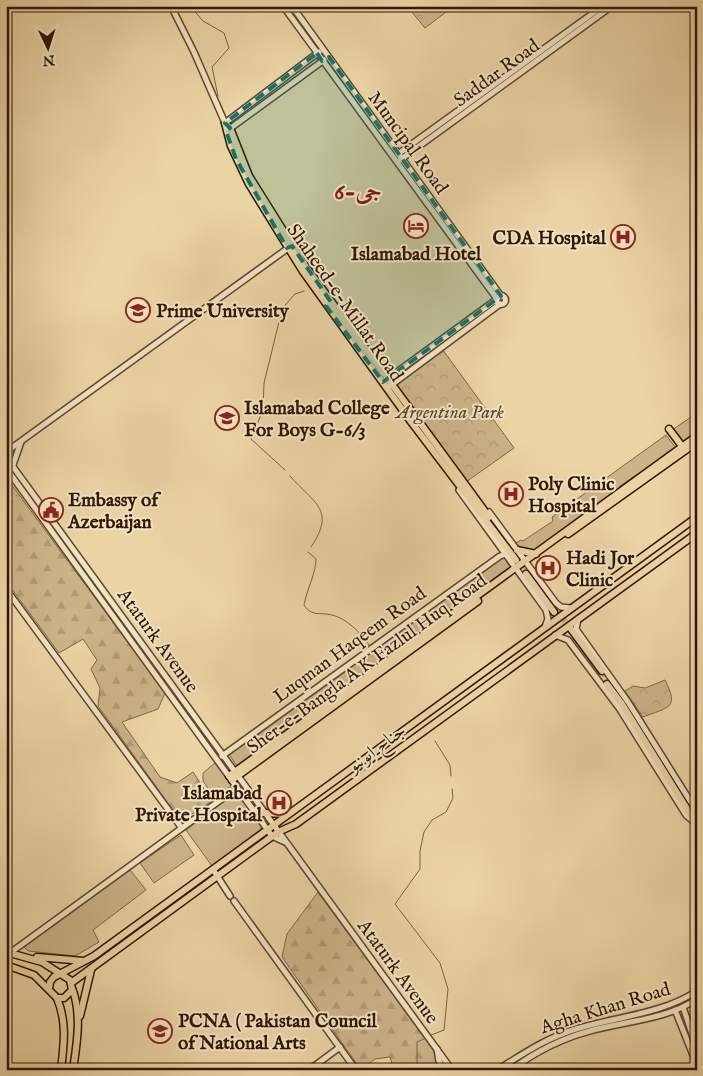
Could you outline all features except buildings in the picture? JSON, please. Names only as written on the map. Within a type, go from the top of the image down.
[{"type":"main road","name":"Shaheed-e-Millat Road","points":[[225,123],[250,176],[290,247],[329,304],[428,435],[555,611]]},
{"type":"main road","points":[[667,430],[683,449]]},
{"type":"main road","points":[[523,565],[683,449],[697,436]]},
{"type":"main road","points":[[523,565],[683,449],[697,442]]},
{"type":"main road","name":"جناح ایونیو","points":[[72,985],[273,831],[287,814],[697,517]]},
{"type":"main road","name":"جناح ایونیو","points":[[273,831],[296,824],[697,533]]},
{"type":"main road","points":[[517,550],[536,554]]},
{"type":"main road","name":"Sher-e-Bangla A K Fazlul Huq Road","points":[[230,778],[333,698],[523,565]]},
{"type":"main road","points":[[570,630],[600,672]]},
{"type":"main road","points":[[608,683],[696,821]]},
{"type":"main road","points":[[263,813],[287,814]]},
{"type":"main road","name":"جناح ایونیو","points":[[60,975],[86,961],[216,873]]},
{"type":"main road","points":[[8,953],[50,966],[60,975],[67,977],[72,985],[76,1002],[78,1028]]},
{"type":"main road","points":[[25,957],[86,961]]},
{"type":"main road","points":[[6,965],[34,975],[57,998],[64,1016],[65,1033],[61,1070]]},
{"type":"main road","points":[[73,1070],[78,1028],[91,969]]},
{"type":"main road","points":[[49,989],[51,979],[60,975]]},
{"type":"main road","points":[[57,998],[67,996],[72,985]]},
{"type":"street","name":"Shaheed-e-Millat Road","points":[[171,6],[225,123]]},
{"type":"street","points":[[282,6],[492,293],[500,300]]},
{"type":"street","name":"Muncipal Road","points":[[292,6],[401,156],[500,300]]},
{"type":"street","name":"Saddar Road","points":[[396,160],[603,6]]},
{"type":"street","name":"Saddar Road","points":[[401,156],[612,6]]},
{"type":"street","points":[[290,17],[296,13]]},
{"type":"street","points":[[225,123],[323,48]]},
{"type":"street","points":[[228,129],[329,57]]},
{"type":"street","points":[[6,452],[290,247]]},
{"type":"street","points":[[491,304],[492,293]]},
{"type":"street","points":[[388,383],[414,360],[491,304],[500,300]]},
{"type":"street","points":[[388,383],[418,365],[500,300]]},
{"type":"street","points":[[414,360],[418,365]]},
{"type":"street","points":[[13,465],[16,452],[22,440]]},
{"type":"street","name":"Ataturk Avenue","points":[[6,457],[224,754],[273,831]]},
{"type":"street","name":"Ataturk Avenue","points":[[8,471],[237,788],[273,831],[285,842],[452,1070]]},
{"type":"street","name":"Shaheed-e-Millat Road","points":[[468,484],[517,550],[523,565]]},
{"type":"street","points":[[459,490],[502,553],[518,570],[546,610],[548,620],[544,627]]},
{"type":"street","name":"Luqman Haqeem Road","points":[[217,759],[502,553]]},
{"type":"street","points":[[523,565],[559,606],[571,608]]},
{"type":"street","points":[[6,589],[181,827]]},
{"type":"street","points":[[113,615],[119,611]]},
{"type":"street","points":[[578,618],[576,629],[633,709],[697,812]]},
{"type":"street","points":[[555,635],[568,640],[619,708],[686,815],[696,821]]},
{"type":"street","points":[[8,953],[237,788]]},
{"type":"street","points":[[216,873],[356,1070]]},
{"type":"street","name":"Agha Khan Road","points":[[497,1070],[530,1048],[554,1036],[601,1022],[660,1008],[697,991]]},
{"type":"street","points":[[689,996],[695,1000]]},
{"type":"street","name":"Agha Khan Road","points":[[510,1070],[533,1053],[573,1036],[675,1010],[695,1000]]},
{"type":"street","points":[[683,1007],[697,1049]]},
{"type":"street","points":[[675,1010],[697,1065]]},
{"type":"street","points":[[309,1070],[340,1048]]},
{"type":"street","points":[[437,1048],[439,1060],[444,1070]]},
{"type":"highlighted area","points":[[317,53],[322,61],[329,57],[501,296],[383,382],[326,306],[331,302],[292,246],[287,248],[266,215],[236,159],[226,131],[230,128],[225,123]]},
{"type":"green space","points":[[417,6],[454,6],[425,28],[411,11]]},
{"type":"green space","name":"Argentina Park","points":[[443,350],[514,448],[466,482],[395,385]]},
{"type":"green space","points":[[697,413],[697,432],[682,443],[672,430]]},
{"type":"green space","points":[[666,435],[676,448],[620,486],[617,491],[536,550],[519,548],[516,543],[521,540],[523,541],[553,521],[552,517]]},
{"type":"green space","points":[[6,477],[165,693],[158,709],[122,722],[160,777],[177,783],[193,772],[212,801],[181,821],[98,706],[100,688],[91,669],[97,660],[83,639],[59,653],[6,581],[6,508],[13,502],[6,493]]},
{"type":"green space","points":[[503,556],[512,568],[239,769],[228,753]]},
{"type":"green space","points":[[665,680],[671,697],[669,706],[643,717],[625,691],[633,686],[645,688]]},
{"type":"green space","points":[[216,762],[231,786],[215,798],[203,781],[203,773]]},
{"type":"green space","points":[[235,793],[240,795],[261,824],[261,829],[212,866],[186,830]]},
{"type":"green space","points":[[181,835],[194,855],[154,883],[140,863]]},
{"type":"green space","points":[[130,870],[146,890],[93,930],[99,942],[75,956],[28,951],[24,947]]},
{"type":"green space","points":[[318,892],[431,1047],[445,1070],[394,1070],[390,1057],[375,1059],[361,1070],[282,957],[287,934]]},
{"type":"waterway","points":[[190,6],[203,21],[224,33],[229,48],[212,67],[218,96]]},
{"type":"waterway","points":[[285,470],[251,439],[263,410],[264,383],[280,318],[286,304],[295,294],[304,291]]},
{"type":"waterway","points":[[290,476],[314,501],[322,516],[322,524],[311,547]]},
{"type":"waterway","points":[[308,552],[316,559],[316,564],[304,605],[313,613],[332,615],[343,619],[369,645]]},
{"type":"waterway","points":[[372,650],[378,658]]},
{"type":"waterway","points":[[435,741],[450,765],[451,776]]},
{"type":"waterway","points":[[431,1035],[444,1030],[448,989],[440,963],[395,904],[420,869],[420,851],[424,832],[432,820],[446,812],[453,798],[452,789]]},
{"type":"waterway","points":[[417,1070],[417,1042],[426,1038]]},
{"type":"tunnel","points":[[519,558],[528,571]]},
{"type":"tunnel","points":[[556,610],[571,629]]},
{"type":"tunnel","points":[[602,671],[610,682]]},
{"type":"place","name":"Islamabad Hotel","points":[[416,226]]},
{"type":"place","name":"CDA Hospital","points":[[623,237]]},
{"type":"place","name":"Prime University","points":[[138,310]]},
{"type":"place","name":"Islamabad College For Boys G-6/3","points":[[227,418]]},
{"type":"place","name":"Poly Clinic Hospital","points":[[511,494]]},
{"type":"place","name":"Embassy of Azerbaijan","points":[[51,510]]},
{"type":"place","name":"Hadi Jor Clinic","points":[[548,568]]},
{"type":"place","name":"Islamabad Private Hospital","points":[[279,803]]},
{"type":"place","name":"PCNA ( Pakistan Council of National Arts","points":[[160,1031]]},
{"type":"district","name":"جی-6","points":[[358,191]]}]
